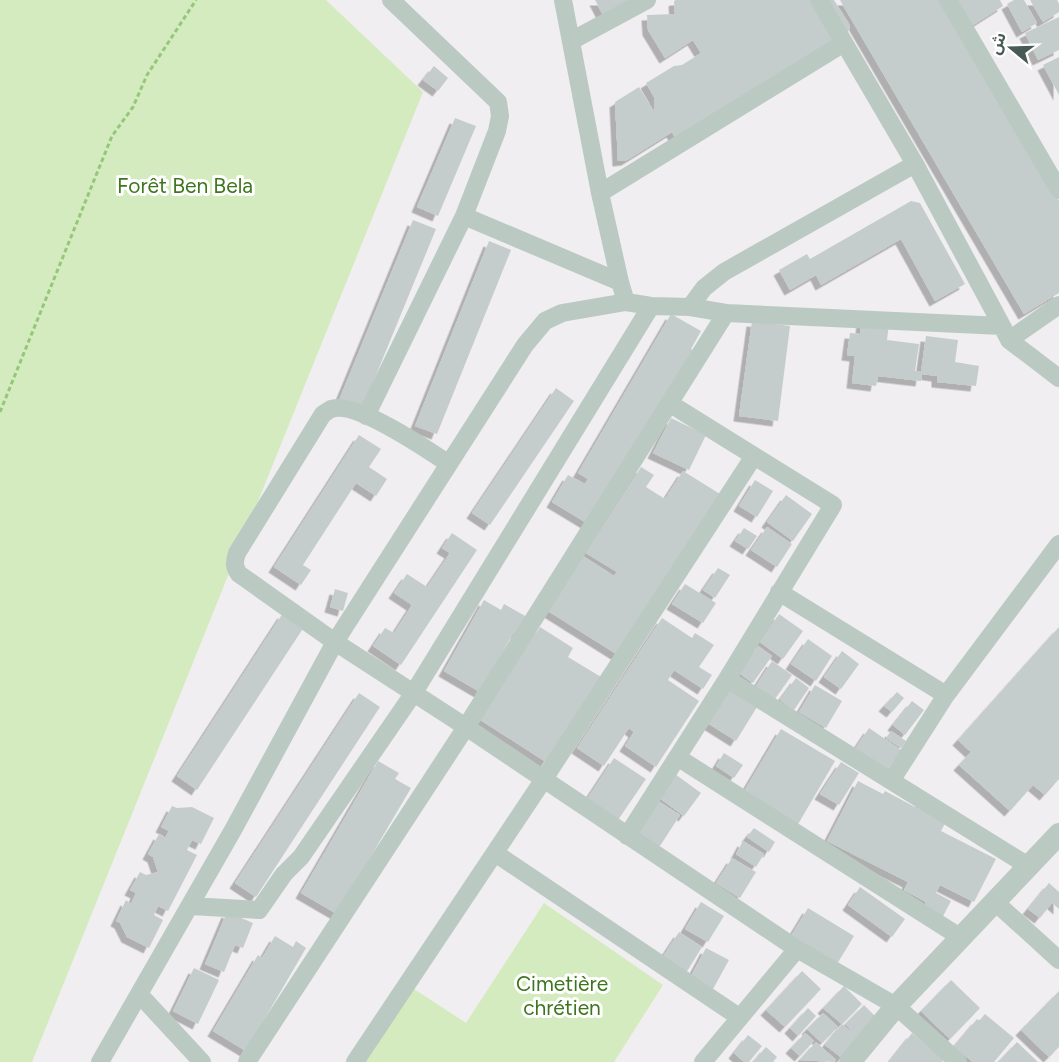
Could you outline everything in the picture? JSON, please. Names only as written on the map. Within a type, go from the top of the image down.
[{"type":"street","points":[[366,416],[464,216],[497,131],[500,116],[498,102],[391,0]]},
{"type":"street","points":[[563,0],[600,193],[626,302]]},
{"type":"street","points":[[572,41],[647,0]]},
{"type":"street","points":[[819,0],[915,164],[1005,333],[1059,378]]},
{"type":"street","points":[[948,0],[1059,190]]},
{"type":"street","points":[[600,193],[844,43]]},
{"type":"street","points":[[690,307],[704,288],[724,272],[915,164]]},
{"type":"street","points":[[464,216],[620,282]]},
{"type":"street","points":[[100,1062],[191,906],[335,642],[525,345],[545,321],[562,313],[626,302],[651,306],[690,307],[726,313],[1005,333],[1059,305]]},
{"type":"street","points":[[191,906],[259,910],[284,874],[301,857],[413,694],[651,306]]},
{"type":"street","points":[[247,1062],[466,727],[726,313]]},
{"type":"street","points":[[627,836],[727,679],[833,505],[669,403]]},
{"type":"street","points":[[449,464],[400,432],[366,416],[338,408],[330,409],[324,414],[237,553],[234,561],[235,568],[239,574],[335,642],[797,949],[896,1006],[958,1062]]},
{"type":"street","points":[[355,1062],[544,779],[754,456]]},
{"type":"street","points":[[891,781],[946,695],[1059,544]]},
{"type":"street","points":[[779,592],[946,695]]},
{"type":"street","points":[[727,679],[1030,867]]},
{"type":"street","points":[[677,757],[960,937]]},
{"type":"street","points":[[850,1062],[896,1006],[1059,834]]},
{"type":"street","points":[[495,853],[739,1017]]},
{"type":"street","points":[[994,901],[1059,960]]},
{"type":"street","points":[[703,1062],[797,949]]},
{"type":"street","points":[[140,995],[202,1062]]},
{"type":"path","points":[[0,412],[112,136],[133,107],[147,75],[196,0]]},
{"type":"green space","name":"Forêt Ben Bela","points":[[0,0],[326,0],[423,92],[32,1062],[0,1062]]},
{"type":"green space","name":"Cimetière chrétien","points":[[544,903],[663,985],[614,1062],[364,1062],[411,987],[466,1023]]},
{"type":"building","points":[[595,0],[636,0],[604,17]]},
{"type":"building","points":[[834,0],[849,24],[850,30],[676,139],[672,132],[627,160],[618,161],[615,102],[639,87],[655,113],[654,97],[646,83],[701,53],[693,40],[665,58],[648,30],[647,15],[675,14],[674,1]]},
{"type":"building","points":[[840,0],[941,0],[1059,201],[1059,293],[1024,314]]},
{"type":"building","points":[[955,0],[1000,0],[1003,6],[970,27]]},
{"type":"building","points":[[1014,0],[1024,0],[1037,23],[1022,32],[1007,4]]},
{"type":"building","points":[[1030,0],[1057,0],[1059,12],[1043,22]]},
{"type":"building","points":[[1059,17],[1059,50],[1038,60],[1025,33]]},
{"type":"building","points":[[1059,57],[1059,95],[1043,65]]},
{"type":"building","points":[[434,66],[448,78],[438,91],[423,80]]},
{"type":"building","points":[[455,118],[476,126],[438,216],[417,207]]},
{"type":"building","points":[[911,201],[920,203],[965,284],[935,301],[901,239],[821,285],[816,275],[790,290],[779,270],[807,254],[810,259]]},
{"type":"building","points":[[413,220],[436,229],[360,414],[337,405]]},
{"type":"building","points":[[489,241],[511,250],[437,434],[415,426]]},
{"type":"building","points":[[671,314],[701,331],[691,349],[697,353],[590,525],[552,502],[568,475],[585,484],[588,479],[578,473]]},
{"type":"building","points":[[752,321],[790,326],[778,421],[739,416]]},
{"type":"building","points":[[862,321],[889,324],[887,340],[919,344],[915,371],[921,372],[926,336],[958,340],[955,362],[979,366],[976,386],[937,382],[937,376],[922,374],[921,381],[878,376],[876,386],[852,383],[855,356],[847,355],[850,333],[860,334]]},
{"type":"building","points":[[556,388],[574,401],[490,525],[472,513]]},
{"type":"building","points":[[671,418],[706,435],[689,470],[653,453]]},
{"type":"building","points":[[359,435],[381,449],[369,467],[387,479],[376,496],[356,483],[303,565],[311,570],[301,585],[274,567]]},
{"type":"building","points":[[641,467],[654,475],[646,487],[665,499],[683,471],[720,494],[618,655],[548,611],[583,556],[614,576],[617,572],[586,553]]},
{"type":"building","points":[[755,480],[773,491],[757,517],[739,506]]},
{"type":"building","points":[[786,495],[812,514],[793,541],[767,522]]},
{"type":"building","points":[[767,527],[792,544],[777,567],[751,550]]},
{"type":"building","points":[[744,528],[757,536],[748,549],[735,541]]},
{"type":"building","points":[[452,533],[477,550],[401,665],[373,646],[385,628],[394,633],[412,605],[394,593],[407,574],[427,587],[450,553],[442,548]]},
{"type":"building","points":[[718,568],[730,575],[715,598],[703,590]]},
{"type":"building","points":[[685,584],[716,603],[703,623],[672,604]]},
{"type":"building","points":[[335,589],[348,593],[343,611],[330,607]]},
{"type":"building","points":[[484,600],[501,610],[504,604],[527,617],[518,635],[514,632],[480,692],[444,671]]},
{"type":"building","points":[[283,613],[304,627],[197,790],[177,776]]},
{"type":"building","points":[[779,614],[803,631],[783,659],[760,642]]},
{"type":"building","points":[[662,618],[692,638],[695,633],[714,645],[699,667],[712,675],[703,689],[674,670],[668,680],[699,701],[656,767],[625,746],[634,732],[629,728],[604,766],[577,748]]},
{"type":"building","points":[[540,627],[573,648],[568,657],[601,677],[546,762],[479,719]]},
{"type":"building","points":[[1059,627],[1059,779],[1045,795],[1033,785],[1010,811],[959,765],[971,752],[958,740]]},
{"type":"building","points":[[808,639],[832,656],[816,681],[791,664]]},
{"type":"building","points":[[758,646],[772,656],[753,683],[739,673]]},
{"type":"building","points":[[842,651],[859,664],[841,689],[824,677]]},
{"type":"building","points":[[772,661],[792,675],[775,699],[756,686]]},
{"type":"building","points":[[796,678],[809,688],[794,710],[780,700]]},
{"type":"building","points":[[815,685],[842,701],[826,728],[799,712]]},
{"type":"building","points":[[727,688],[757,707],[736,741],[706,722]]},
{"type":"building","points":[[897,692],[904,698],[892,712],[884,706]]},
{"type":"building","points":[[359,693],[380,707],[256,897],[235,883]]},
{"type":"building","points":[[912,701],[924,710],[905,735],[893,725]]},
{"type":"building","points":[[869,728],[901,750],[887,770],[855,749]]},
{"type":"building","points":[[781,729],[835,761],[797,826],[743,793]]},
{"type":"building","points":[[891,731],[906,741],[901,748],[886,738]]},
{"type":"building","points":[[724,753],[743,765],[734,778],[716,766]]},
{"type":"building","points":[[614,758],[646,779],[618,820],[587,799]]},
{"type":"building","points":[[378,761],[399,773],[395,779],[411,788],[337,914],[301,893]]},
{"type":"building","points":[[841,762],[859,773],[839,805],[820,794]]},
{"type":"building","points":[[675,774],[701,793],[684,816],[658,797]]},
{"type":"building","points":[[858,781],[883,794],[885,791],[915,807],[917,803],[948,818],[941,831],[996,859],[974,902],[940,885],[936,893],[951,901],[942,918],[923,909],[926,902],[904,890],[908,882],[827,841]]},
{"type":"building","points":[[655,799],[680,815],[660,846],[635,830]]},
{"type":"building","points":[[172,806],[192,807],[214,818],[201,844],[192,840],[187,850],[197,855],[168,911],[158,906],[154,915],[163,920],[149,948],[127,937],[120,923],[116,921],[126,900],[131,904],[136,893],[130,890],[140,872],[146,875],[158,872],[153,857],[148,854],[159,834],[165,838],[169,831],[161,827]]},
{"type":"building","points":[[754,828],[775,842],[769,852],[747,837]]},
{"type":"building","points":[[743,841],[764,854],[756,867],[736,854]]},
{"type":"building","points":[[732,858],[756,872],[740,898],[716,883]]},
{"type":"building","points":[[1049,883],[1059,892],[1059,909],[1052,903],[1040,918],[1028,909]]},
{"type":"building","points":[[860,887],[905,919],[892,937],[848,905]]},
{"type":"building","points":[[701,902],[724,916],[708,942],[685,929]]},
{"type":"building","points":[[808,908],[854,936],[837,964],[791,936]]},
{"type":"building","points":[[227,912],[253,923],[243,948],[235,945],[224,972],[205,964]]},
{"type":"building","points":[[679,932],[702,947],[686,973],[662,958]]},
{"type":"building","points":[[275,936],[293,947],[296,941],[306,948],[246,1051],[213,1031],[258,955],[262,958]]},
{"type":"building","points":[[706,948],[729,960],[713,989],[691,976]]},
{"type":"building","points":[[194,968],[219,980],[198,1024],[173,1011]]},
{"type":"building","points":[[802,971],[821,989],[785,1027],[766,1010]]},
{"type":"building","points":[[951,980],[980,1008],[950,1039],[921,1011]]},
{"type":"building","points":[[844,986],[862,1004],[842,1024],[823,1008]]},
{"type":"building","points":[[1059,991],[1059,1047],[1049,1057],[1021,1030]]},
{"type":"building","points":[[864,1005],[876,1017],[857,1036],[845,1024]]},
{"type":"building","points":[[808,1008],[816,1016],[798,1036],[790,1028]]},
{"type":"building","points":[[823,1013],[838,1027],[822,1043],[807,1029]]},
{"type":"building","points":[[985,1014],[1014,1038],[994,1062],[973,1062],[952,1049],[977,1019],[979,1021]]},
{"type":"building","points":[[842,1024],[858,1037],[842,1058],[825,1045]]},
{"type":"building","points":[[805,1033],[814,1041],[800,1056],[791,1048]]},
{"type":"building","points":[[912,1033],[944,1060],[942,1062],[889,1062]]},
{"type":"building","points":[[748,1035],[762,1046],[749,1062],[744,1062],[734,1053]]},
{"type":"building","points":[[816,1042],[836,1060],[834,1062],[800,1060]]},
{"type":"building","points":[[1017,1042],[1038,1062],[998,1062]]},
{"type":"building","points":[[766,1047],[777,1057],[773,1062],[753,1062]]}]
